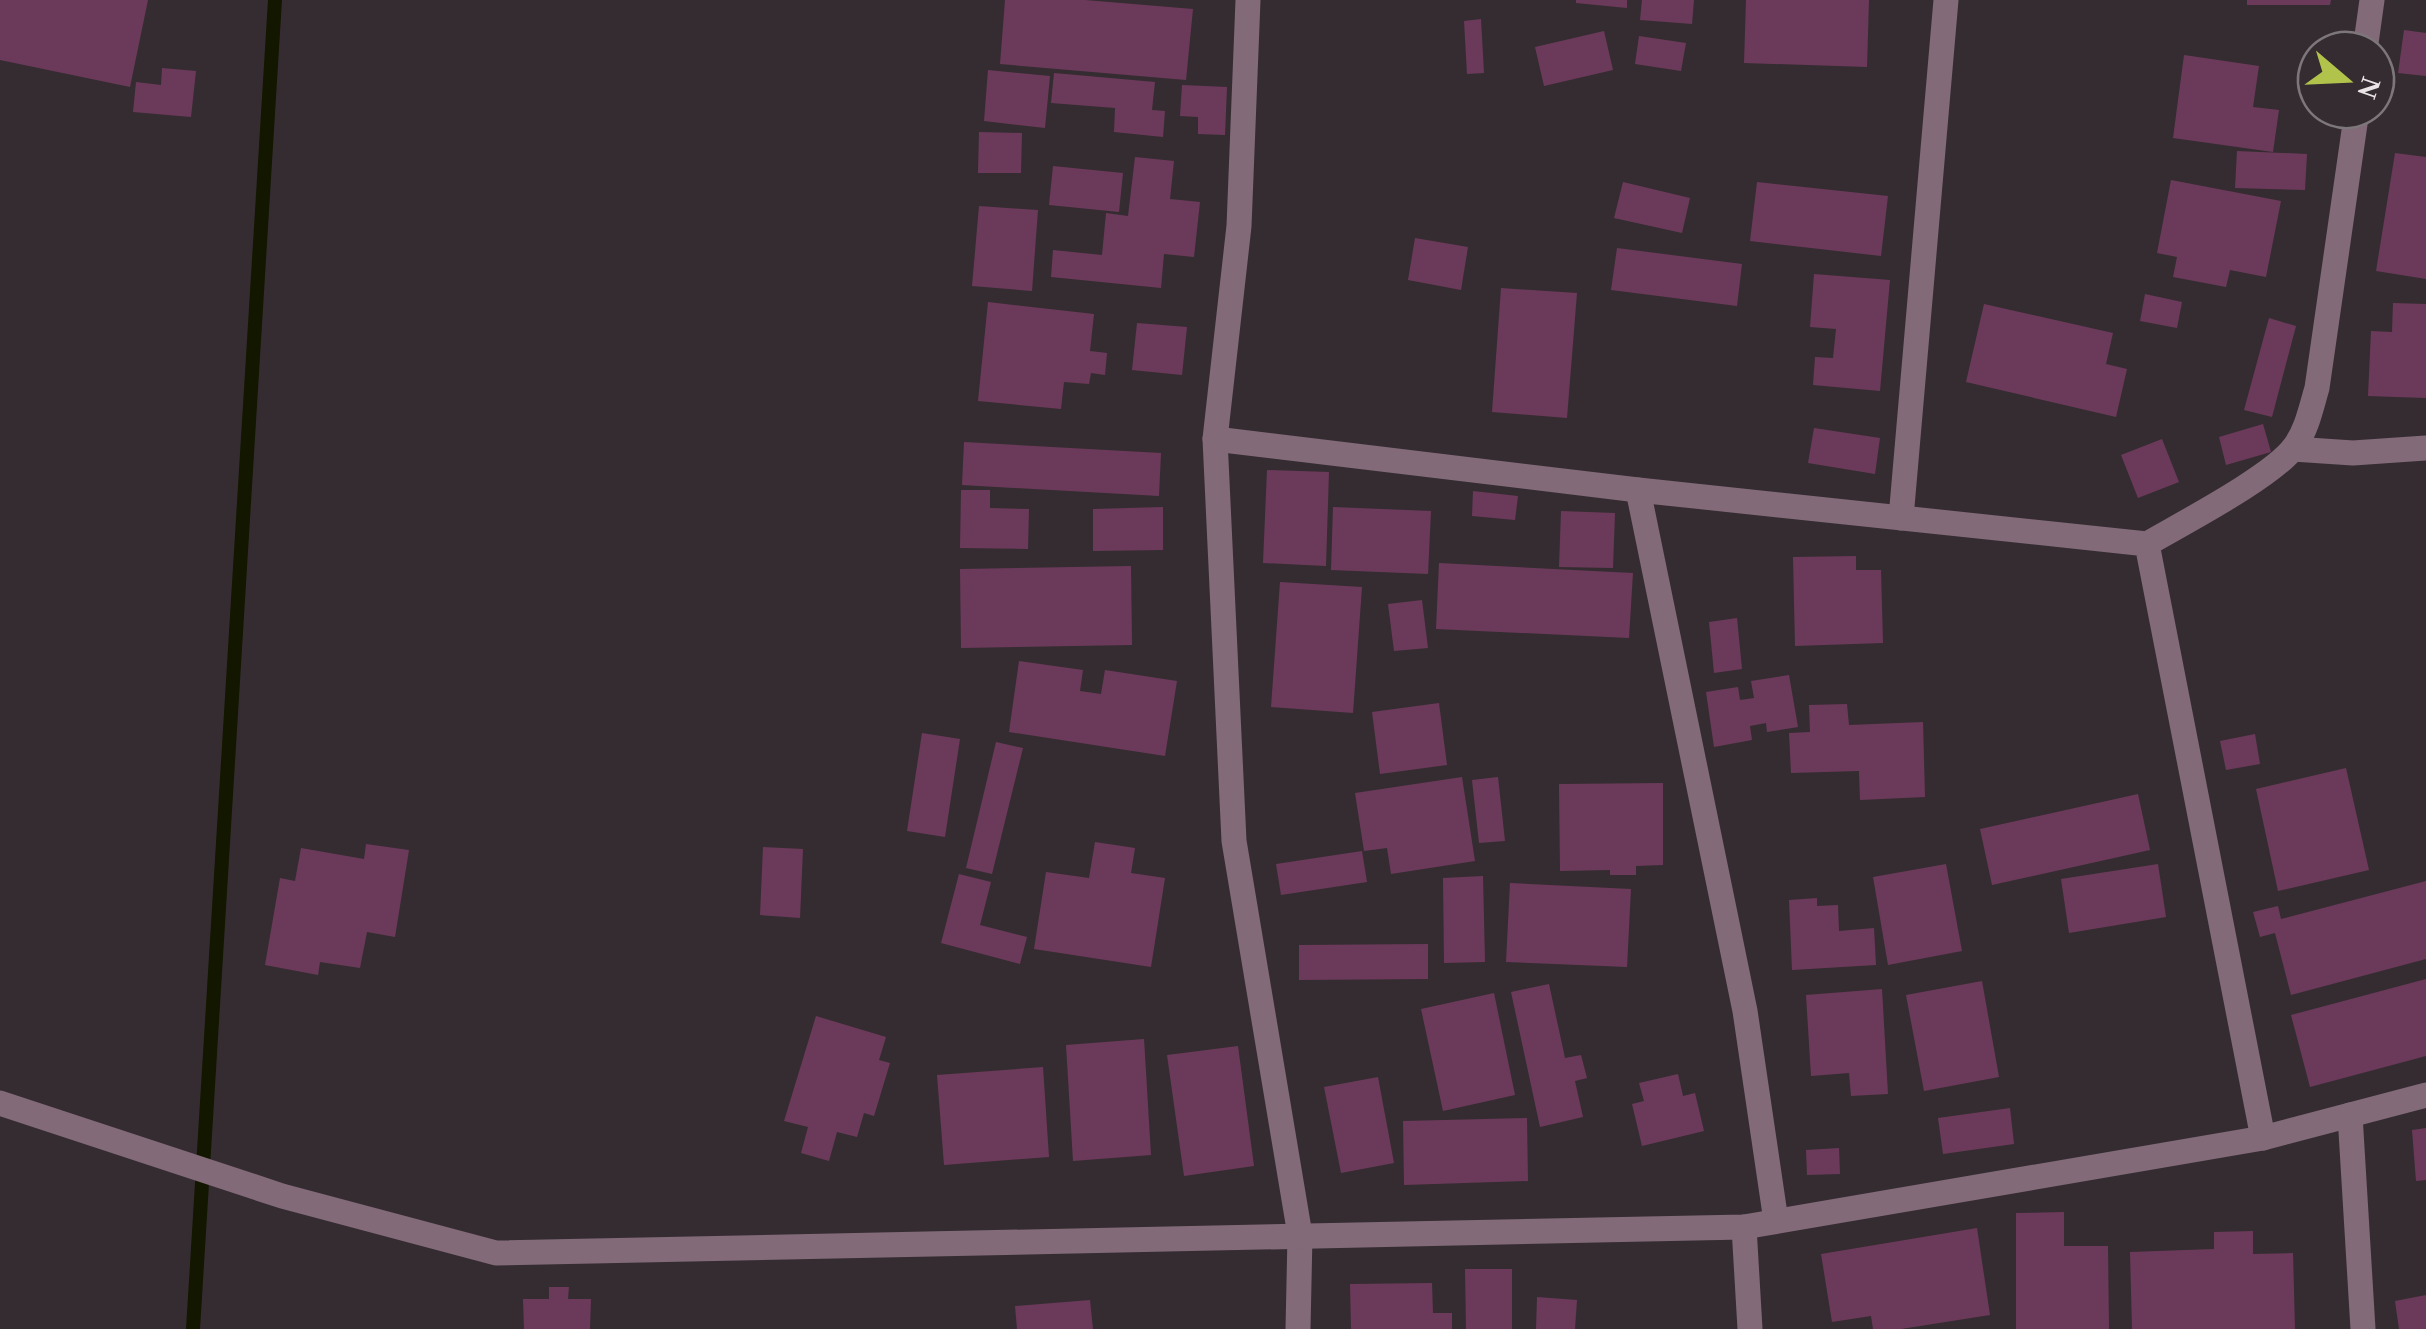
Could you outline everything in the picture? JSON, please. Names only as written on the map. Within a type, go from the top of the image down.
[{"type":"street","points":[[1248,0],[1238,226],[1215,439],[1234,841],[1300,1235],[1298,1329]]},
{"type":"street","points":[[1901,518],[1946,0]]},
{"type":"street","points":[[2368,30],[2372,0]]},
{"type":"street","points":[[1215,439],[1638,490],[2146,544],[2249,483],[2293,449],[2317,388],[2354,130]]},
{"type":"street","points":[[2293,449],[2353,453],[2426,448]]},
{"type":"street","points":[[1638,490],[1745,1011],[1776,1221]]},
{"type":"street","points":[[2146,544],[2263,1138]]},
{"type":"street","points":[[0,1103],[282,1196],[496,1253],[1744,1226],[2263,1138],[2426,1095]]},
{"type":"street","points":[[2350,1116],[2363,1329]]},
{"type":"street","points":[[1744,1226],[1750,1329]]},
{"type":"building","points":[[0,0],[148,0],[130,87],[0,60]]},
{"type":"building","points":[[1005,0],[1085,0],[1193,9],[1186,80],[1000,64]]},
{"type":"building","points":[[1627,0],[1627,8],[1576,3]]},
{"type":"building","points":[[1642,0],[1694,0],[1692,24],[1640,20]]},
{"type":"building","points":[[1746,0],[1869,0],[1867,67],[1744,63]]},
{"type":"building","points":[[2247,0],[2331,0],[2330,5],[2247,5]]},
{"type":"building","points":[[1481,19],[1484,73],[1467,74],[1464,21]]},
{"type":"building","points":[[2404,30],[2426,33],[2426,76],[2398,73]]},
{"type":"building","points":[[1604,31],[1613,70],[1544,86],[1535,47]]},
{"type":"building","points":[[1639,36],[1686,43],[1681,71],[1635,64]]},
{"type":"building","points":[[2184,55],[2259,66],[2253,107],[2279,110],[2273,152],[2173,138]]},
{"type":"building","points":[[162,68],[196,71],[191,117],[133,112],[136,82],[161,85]]},
{"type":"building","points":[[988,70],[1050,76],[1045,128],[984,121]]},
{"type":"building","points":[[1054,73],[1155,82],[1152,110],[1165,111],[1163,137],[1114,132],[1115,108],[1051,103]]},
{"type":"building","points":[[1182,85],[1227,87],[1225,135],[1198,134],[1198,117],[1180,116]]},
{"type":"building","points":[[979,132],[1022,133],[1021,173],[978,173]]},
{"type":"building","points":[[2237,151],[2307,154],[2305,190],[2235,188]]},
{"type":"building","points":[[2395,153],[2426,157],[2426,279],[2376,271]]},
{"type":"building","points":[[1135,157],[1174,161],[1170,199],[1200,202],[1194,257],[1164,254],[1161,288],[1051,277],[1053,250],[1102,255],[1106,213],[1128,216]]},
{"type":"building","points":[[1053,166],[1123,173],[1119,212],[1049,205]]},
{"type":"building","points":[[2171,180],[2281,201],[2266,277],[2230,270],[2226,287],[2173,277],[2177,257],[2157,253]]},
{"type":"building","points":[[1623,182],[1690,198],[1682,233],[1614,218]]},
{"type":"building","points":[[1757,182],[1888,196],[1881,256],[1750,241]]},
{"type":"building","points":[[979,206],[1038,210],[1032,291],[972,286]]},
{"type":"building","points":[[1415,238],[1468,247],[1461,290],[1408,280]]},
{"type":"building","points":[[1617,248],[1742,264],[1737,306],[1611,290]]},
{"type":"building","points":[[1814,274],[1890,280],[1880,391],[1813,385],[1815,357],[1833,358],[1836,329],[1810,327]]},
{"type":"building","points":[[1501,288],[1577,293],[1567,418],[1492,412]]},
{"type":"building","points":[[2145,294],[2182,302],[2177,328],[2140,321]]},
{"type":"building","points":[[988,302],[1094,314],[1090,351],[1107,353],[1105,375],[1091,373],[1089,384],[1064,382],[1061,409],[978,401]]},
{"type":"building","points":[[2393,303],[2426,304],[2426,398],[2368,396],[2371,331],[2392,332]]},
{"type":"building","points":[[1984,304],[2113,333],[2106,364],[2127,369],[2116,417],[1966,382]]},
{"type":"building","points":[[2269,318],[2296,326],[2272,417],[2244,410]]},
{"type":"building","points":[[1137,323],[1187,327],[1182,375],[1132,370]]},
{"type":"building","points":[[2263,424],[2271,452],[2226,465],[2219,437]]},
{"type":"building","points":[[1814,428],[1880,438],[1875,474],[1808,463]]},
{"type":"building","points":[[2162,439],[2179,482],[2138,498],[2121,455]]},
{"type":"building","points":[[964,442],[1161,453],[1159,496],[962,485]]},
{"type":"building","points":[[1267,470],[1329,472],[1326,566],[1263,563]]},
{"type":"building","points":[[961,490],[990,490],[990,508],[1029,509],[1028,549],[960,548]]},
{"type":"building","points":[[1473,491],[1518,496],[1515,520],[1472,516]]},
{"type":"building","points":[[1163,507],[1163,550],[1093,551],[1093,509]]},
{"type":"building","points":[[1333,507],[1431,511],[1428,574],[1331,570]]},
{"type":"building","points":[[1561,511],[1615,513],[1613,568],[1559,567]]},
{"type":"building","points":[[1856,556],[1856,570],[1881,570],[1883,643],[1795,646],[1793,557]]},
{"type":"building","points":[[1439,563],[1633,573],[1629,638],[1436,629]]},
{"type":"building","points":[[1131,566],[1132,645],[961,648],[960,569]]},
{"type":"building","points":[[1280,582],[1362,587],[1353,713],[1271,707]]},
{"type":"building","points":[[1422,600],[1428,648],[1394,651],[1388,604]]},
{"type":"building","points":[[1737,618],[1742,669],[1714,673],[1709,622]]},
{"type":"building","points":[[1019,661],[1083,670],[1080,691],[1101,694],[1105,670],[1177,681],[1165,756],[1009,732]]},
{"type":"building","points":[[1789,675],[1798,727],[1767,732],[1766,723],[1750,726],[1752,740],[1714,747],[1706,692],[1738,687],[1740,700],[1754,698],[1751,681]]},
{"type":"building","points":[[1439,703],[1447,765],[1380,774],[1372,712]]},
{"type":"building","points":[[1847,704],[1849,725],[1923,722],[1925,797],[1860,800],[1859,771],[1791,773],[1789,733],[1810,732],[1809,705]]},
{"type":"building","points":[[922,733],[960,739],[945,837],[907,831]]},
{"type":"building","points":[[2255,734],[2260,764],[2226,770],[2220,741]]},
{"type":"building","points":[[996,742],[1023,748],[992,874],[966,868]]},
{"type":"building","points":[[2346,768],[2369,870],[2278,891],[2256,789]]},
{"type":"building","points":[[1462,777],[1475,861],[1391,874],[1387,848],[1364,851],[1355,793]]},
{"type":"building","points":[[1498,777],[1505,841],[1479,843],[1472,780]]},
{"type":"building","points":[[1663,783],[1663,865],[1636,866],[1636,875],[1610,875],[1610,870],[1560,871],[1559,784]]},
{"type":"building","points":[[2138,794],[2150,850],[1992,885],[1980,829]]},
{"type":"building","points":[[1095,842],[1135,848],[1131,873],[1165,878],[1151,967],[1034,949],[1046,872],[1089,878]]},
{"type":"building","points":[[366,844],[409,850],[395,937],[367,932],[360,968],[320,962],[318,975],[265,965],[280,878],[295,881],[301,848],[364,859]]},
{"type":"building","points":[[763,847],[803,849],[800,918],[760,915]]},
{"type":"building","points":[[1362,851],[1367,882],[1281,895],[1276,864]]},
{"type":"building","points":[[1946,864],[1962,951],[1888,965],[1873,877]]},
{"type":"building","points":[[2158,864],[2166,917],[2069,933],[2061,879]]},
{"type":"building","points":[[959,874],[991,882],[980,925],[1027,937],[1020,964],[941,943]]},
{"type":"building","points":[[1483,876],[1485,962],[1444,963],[1443,878]]},
{"type":"building","points":[[2426,881],[2426,959],[2291,995],[2275,933],[2260,937],[2253,912],[2278,906],[2281,919]]},
{"type":"building","points":[[1510,883],[1631,889],[1627,967],[1506,962]]},
{"type":"building","points":[[1817,898],[1817,906],[1838,905],[1839,931],[1874,928],[1876,965],[1792,970],[1789,900]]},
{"type":"building","points":[[1428,944],[1428,979],[1299,980],[1299,945]]},
{"type":"building","points":[[2426,979],[2426,1056],[2310,1087],[2291,1015]]},
{"type":"building","points":[[1982,981],[1999,1077],[1924,1091],[1906,995]]},
{"type":"building","points":[[1549,984],[1565,1058],[1581,1055],[1587,1078],[1575,1081],[1583,1117],[1540,1127],[1511,992]]},
{"type":"building","points":[[1882,989],[1888,1094],[1851,1096],[1849,1073],[1811,1076],[1806,995]]},
{"type":"building","points":[[1494,993],[1515,1095],[1443,1111],[1421,1009]]},
{"type":"building","points":[[816,1016],[886,1037],[879,1060],[890,1063],[874,1116],[864,1113],[857,1137],[837,1132],[829,1161],[801,1153],[808,1127],[784,1121]]},
{"type":"building","points":[[1144,1039],[1151,1155],[1073,1161],[1066,1045]]},
{"type":"building","points":[[1238,1046],[1254,1166],[1184,1176],[1167,1055]]},
{"type":"building","points":[[1043,1067],[1049,1157],[944,1165],[937,1075]]},
{"type":"building","points":[[1678,1074],[1683,1096],[1695,1093],[1704,1131],[1642,1146],[1632,1104],[1644,1101],[1639,1083]]},
{"type":"building","points":[[1378,1077],[1394,1163],[1341,1173],[1324,1087]]},
{"type":"building","points":[[2010,1108],[2014,1144],[1943,1154],[1938,1118]]},
{"type":"building","points":[[1527,1118],[1528,1181],[1404,1185],[1403,1121]]},
{"type":"building","points":[[2426,1128],[2426,1180],[2416,1181],[2412,1130]]},
{"type":"building","points":[[1839,1148],[1840,1174],[1807,1175],[1806,1150]]},
{"type":"building","points":[[2064,1212],[2064,1246],[2108,1246],[2109,1329],[2016,1329],[2016,1213]]},
{"type":"building","points":[[1977,1228],[1990,1315],[1901,1329],[1873,1329],[1871,1316],[1832,1322],[1821,1254]]},
{"type":"building","points":[[2253,1231],[2253,1254],[2293,1253],[2295,1329],[2132,1329],[2130,1252],[2214,1249],[2214,1232]]},
{"type":"building","points":[[1465,1269],[1512,1269],[1512,1329],[1466,1329]]},
{"type":"building","points":[[1432,1283],[1433,1313],[1452,1313],[1452,1329],[1351,1329],[1350,1284]]},
{"type":"building","points":[[549,1287],[569,1287],[568,1299],[591,1299],[590,1329],[524,1329],[523,1299],[549,1299]]},
{"type":"building","points":[[2426,1295],[2426,1329],[2399,1329],[2395,1301]]},
{"type":"building","points":[[1537,1297],[1577,1300],[1575,1329],[1536,1329]]},
{"type":"building","points":[[1090,1300],[1093,1329],[1017,1329],[1015,1306]]},
{"type":"waterway","points":[[193,1329],[275,0]]}]
